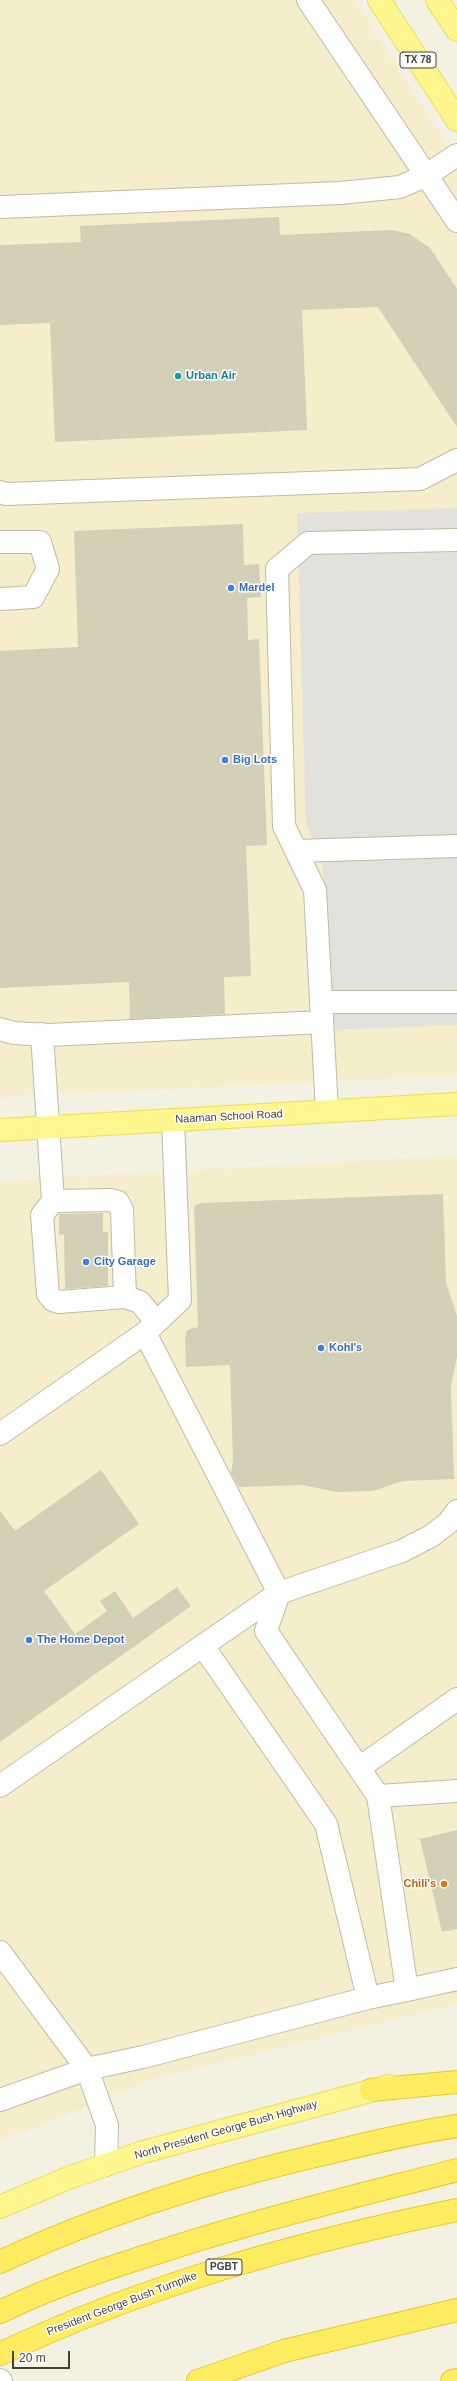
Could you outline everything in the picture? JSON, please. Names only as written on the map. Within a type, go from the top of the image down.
[{"type":"highway","points":[[371,2090],[457,2082]]},
{"type":"highway","points":[[0,2262],[135,2207],[255,2169],[420,2132],[457,2126]]},
{"type":"highway","points":[[0,2312],[95,2272],[174,2247],[257,2222],[457,2170]]},
{"type":"highway","name":"President George Bush Turnpike","points":[[0,2354],[102,2310],[236,2263],[346,2234],[457,2210]]},
{"type":"highway","points":[[198,2381],[284,2351],[457,2310]]},
{"type":"highway","points":[[452,2381],[457,2380]]},
{"type":"main road","name":"TX 78","points":[[379,0],[457,120]]},
{"type":"main road","points":[[437,0],[457,30]]},
{"type":"main road","name":"Naaman School Road","points":[[0,1130],[457,1104]]},
{"type":"main road","name":"North President George Bush Highway","points":[[0,2208],[68,2178],[143,2152],[371,2090],[457,2071]]},
{"type":"lane","points":[[308,0],[457,221]]},
{"type":"lane","points":[[0,207],[340,193],[400,187],[426,175],[457,155]]},
{"type":"lane","points":[[0,492],[6,494],[420,479],[457,460]]},
{"type":"lane","points":[[327,1111],[315,890],[284,826],[277,569],[308,543],[457,540]]},
{"type":"lane","points":[[0,542],[40,542],[48,569],[33,597],[0,599]]},
{"type":"lane","points":[[296,851],[457,846]]},
{"type":"lane","points":[[0,1029],[14,1033],[42,1034],[457,1002]]},
{"type":"lane","points":[[42,1034],[53,1201]]},
{"type":"lane","points":[[0,1434],[150,1328],[180,1300],[173,1120]]},
{"type":"lane","points":[[125,1297],[122,1210],[118,1202],[111,1200],[53,1201],[46,1207],[42,1215],[48,1294],[53,1300],[59,1302],[125,1297],[140,1302],[150,1328],[279,1593],[266,1631],[378,1796],[407,1990]]},
{"type":"lane","points":[[0,1786],[279,1593],[402,1551],[430,1536],[448,1523],[457,1511]]},
{"type":"lane","points":[[203,1646],[326,1824],[368,1998]]},
{"type":"lane","points":[[359,1768],[457,1699]]},
{"type":"lane","points":[[378,1796],[457,1791]]},
{"type":"lane","points":[[0,1952],[87,2069],[107,2125],[106,2165]]},
{"type":"lane","points":[[0,2100],[87,2069],[143,2057],[368,1998],[457,1979]]},
{"type":"shaded area","points":[[0,0],[354,0],[457,160],[457,1075],[0,1097]]},
{"type":"shaded area","points":[[457,508],[457,1025],[335,1030],[323,867],[306,823],[297,513]]},
{"type":"shaded area","points":[[457,1156],[457,2004],[153,2079],[0,2141],[0,1181]]},
{"type":"building","name":"Urban Air","points":[[279,217],[280,235],[391,230],[410,234],[430,248],[457,289],[457,427],[378,307],[302,310],[307,430],[55,442],[50,323],[0,325],[0,245],[81,242],[80,226]]},
{"type":"building","points":[[243,524],[244,565],[259,564],[261,597],[247,598],[248,640],[259,639],[267,845],[246,846],[251,976],[224,977],[225,1014],[130,1019],[129,982],[0,988],[0,651],[78,647],[74,531]]},
{"type":"building","name":"Kohl's","points":[[443,1194],[446,1283],[457,1316],[457,1357],[451,1386],[454,1479],[403,1481],[373,1491],[336,1492],[303,1485],[239,1487],[231,1473],[233,1460],[230,1365],[186,1367],[185,1340],[187,1330],[198,1327],[194,1206],[201,1203]]},
{"type":"building","name":"City Garage","points":[[103,1213],[103,1232],[108,1232],[108,1286],[65,1289],[64,1234],[59,1235],[59,1214]]},
{"type":"building","points":[[101,1470],[139,1524],[44,1591],[75,1634],[107,1611],[100,1601],[115,1591],[133,1618],[177,1587],[191,1606],[0,1742],[0,1511],[15,1531]]},
{"type":"building","name":"Chili's","points":[[457,1830],[457,1929],[442,1932],[420,1839]]},
{"type":"place","name":"Urban Air","points":[[178,376]]},
{"type":"place","name":"Mardel","points":[[231,588]]},
{"type":"place","name":"Big Lots","points":[[225,760]]},
{"type":"place","name":"City Garage","points":[[86,1262]]},
{"type":"place","name":"Kohl's","points":[[321,1348]]},
{"type":"place","name":"The Home Depot","points":[[29,1640]]},
{"type":"place","name":"Chili's","points":[[444,1884]]}]
